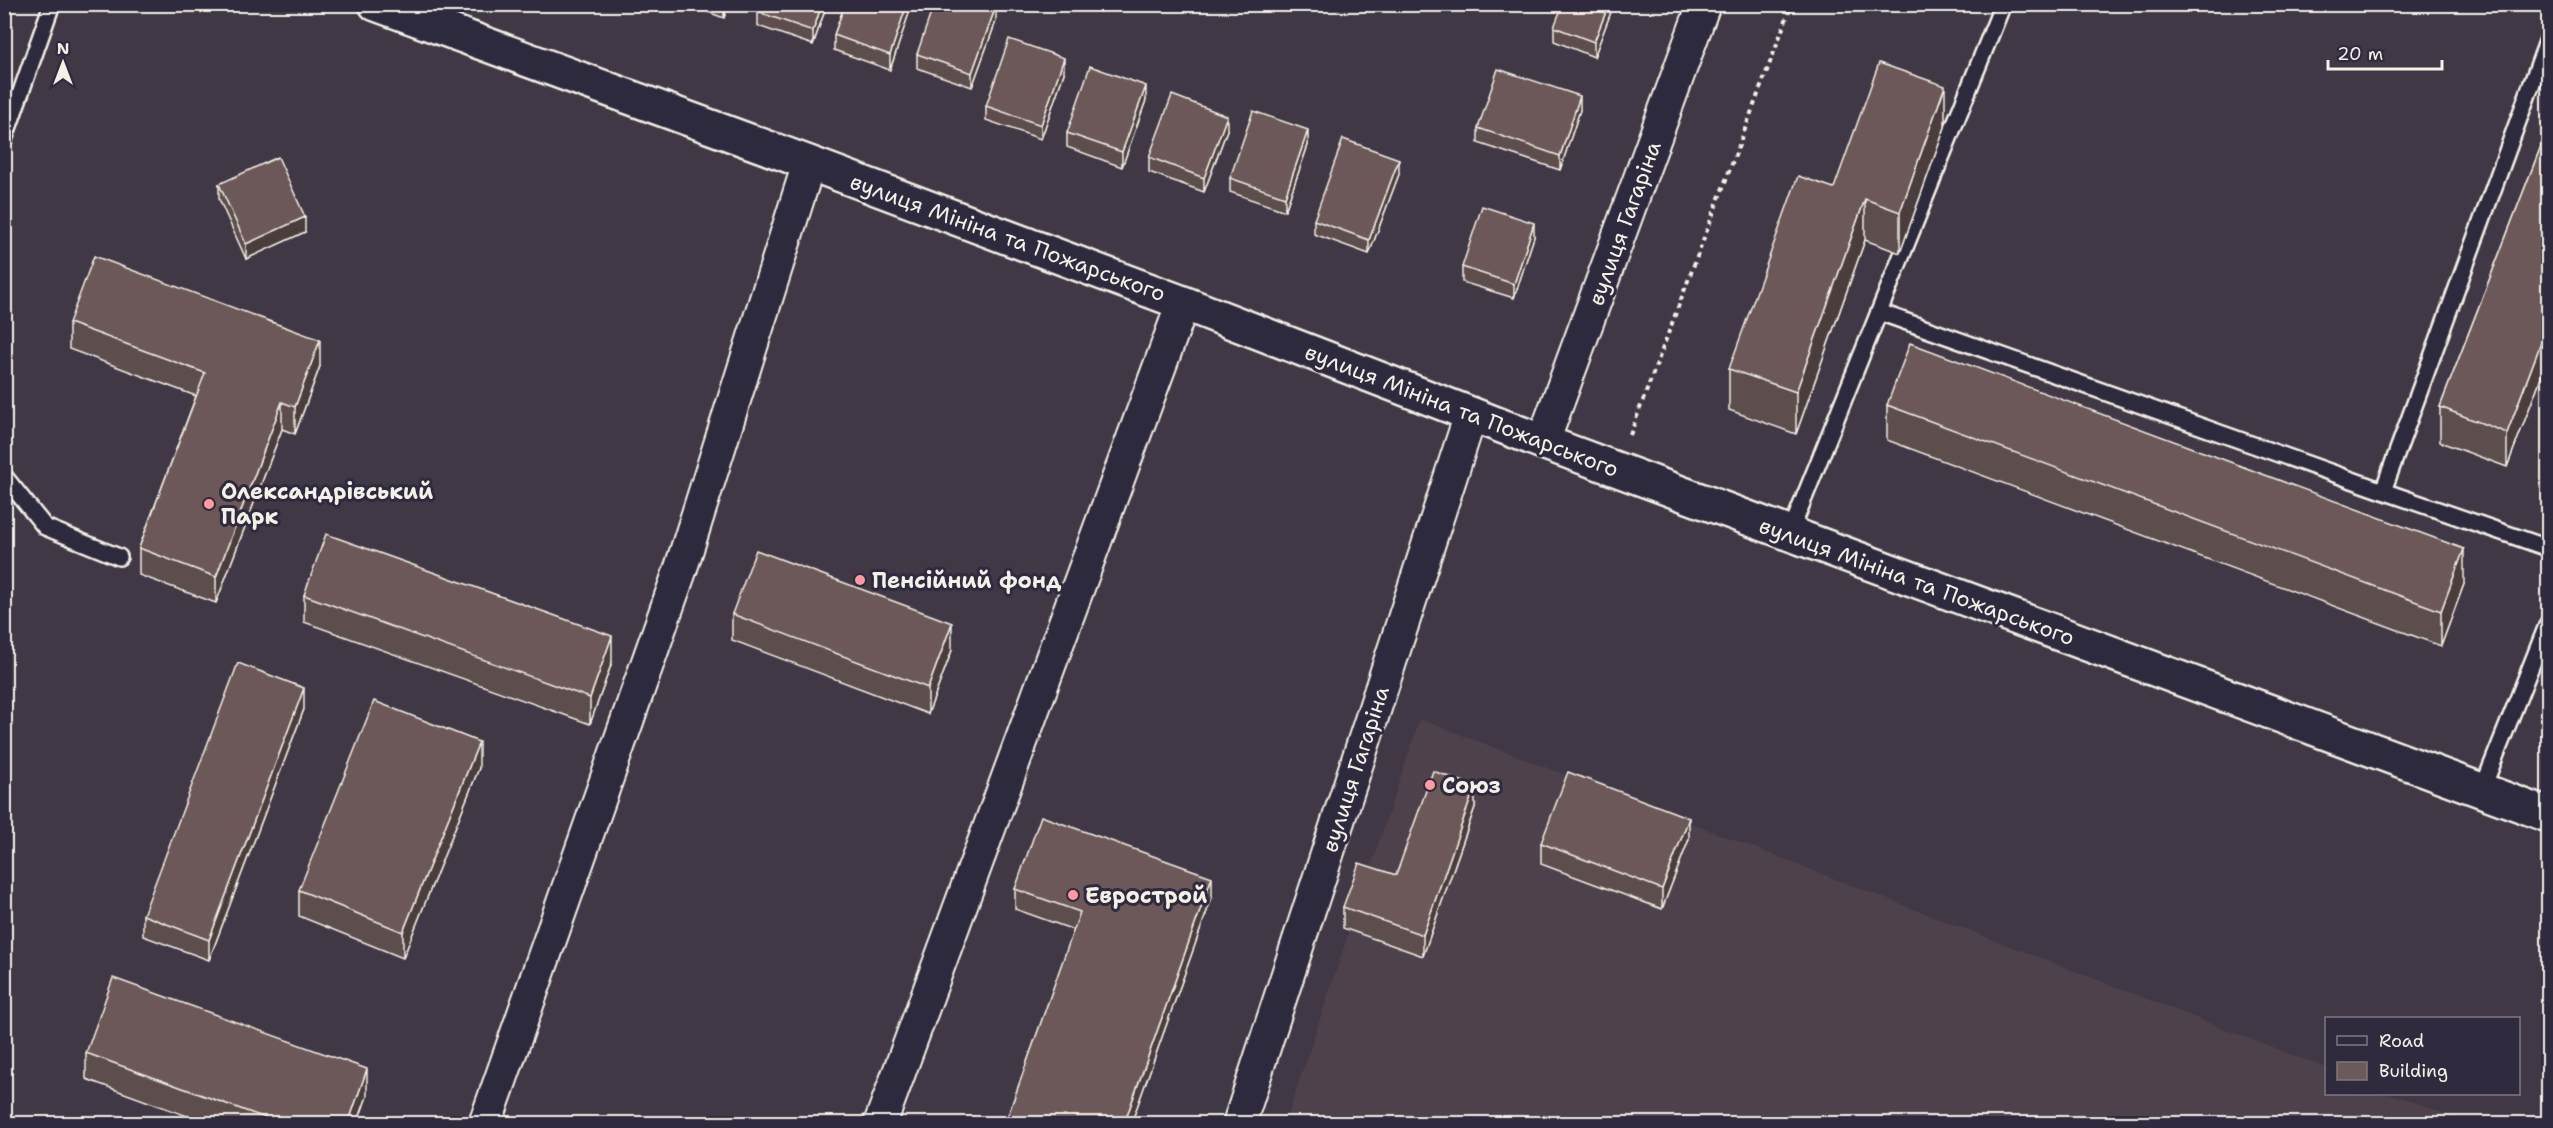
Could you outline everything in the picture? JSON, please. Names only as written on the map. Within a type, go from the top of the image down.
[{"type":"street","name":"вулиця Мініна та Пожарського","points":[[376,4],[1183,303],[1543,442],[2548,814]]},
{"type":"street","name":"вулиця Гагаріна","points":[[1543,442],[1704,4]]},
{"type":"street","points":[[485,1124],[681,568],[809,163]]},
{"type":"street","points":[[880,1124],[1183,303]]},
{"type":"street","name":"вулиця Гагаріна","points":[[1239,1124],[1471,414]]},
{"type":"lane","points":[[4,140],[52,4]]},
{"type":"lane","points":[[1790,533],[2003,4]]},
{"type":"lane","points":[[2383,491],[2548,39]]},
{"type":"lane","points":[[1879,312],[2548,548]]},
{"type":"lane","points":[[4,476],[45,527],[119,557]]},
{"type":"lane","points":[[2482,790],[2548,623]]},
{"type":"path","points":[[1617,469],[1792,4]]},
{"type":"shaded area","points":[[1420,719],[2325,1068],[2325,1095],[2395,1095],[2470,1123],[1285,1124]]},
{"type":"building","points":[[760,4],[822,4],[813,31],[758,12]]},
{"type":"building","points":[[845,4],[907,4],[890,55],[834,35]]},
{"type":"building","points":[[934,4],[990,4],[996,6],[972,73],[917,54]]},
{"type":"building","points":[[1563,4],[1609,4],[1594,42],[1554,27]]},
{"type":"building","points":[[1009,39],[1064,58],[1041,125],[986,106]]},
{"type":"building","points":[[1879,63],[1945,86],[1900,212],[1865,199],[1796,392],[1729,369],[1798,176],[1834,188]]},
{"type":"building","points":[[1090,66],[1146,86],[1122,152],[1067,133]]},
{"type":"building","points":[[1498,69],[1580,96],[1560,156],[1478,128]]},
{"type":"building","points":[[1172,95],[1227,116],[1204,178],[1149,157]]},
{"type":"building","points":[[1253,111],[1308,130],[1285,197],[1230,178]]},
{"type":"building","points":[[2548,128],[2548,324],[2507,433],[2440,407]]},
{"type":"building","points":[[1343,139],[1399,159],[1369,240],[1314,220]]},
{"type":"building","points":[[278,157],[305,217],[246,244],[219,184]]},
{"type":"building","points":[[1482,206],[1534,223],[1514,284],[1462,267]]},
{"type":"building","name":"Олександрівський Парк","points":[[94,256],[320,340],[295,407],[282,402],[216,577],[139,548],[205,373],[69,323]]},
{"type":"building","points":[[1910,343],[2464,549],[2441,611],[1887,405]]},
{"type":"building","points":[[326,534],[612,636],[590,698],[304,595]]},
{"type":"building","points":[[756,550],[952,623],[928,688],[732,614]]},
{"type":"building","points":[[238,663],[304,688],[209,940],[143,915]]},
{"type":"building","points":[[374,701],[479,742],[403,932],[299,890]]},
{"type":"building","points":[[1433,771],[1475,786],[1423,935],[1343,907],[1359,863],[1396,875]]},
{"type":"building","points":[[1568,772],[1689,818],[1662,889],[1541,843]]},
{"type":"building","points":[[1041,816],[1212,877],[1124,1124],[1005,1124],[1080,912],[1015,889]]},
{"type":"building","points":[[113,978],[367,1069],[348,1124],[282,1124],[86,1053]]},
{"type":"place","name":"Олександрівський Парк","points":[[209,504]]},
{"type":"place","name":"Пенсійний фонд","points":[[860,580]]},
{"type":"place","name":"Союз","points":[[1430,785]]},
{"type":"place","name":"Еврострой","points":[[1073,895]]}]
